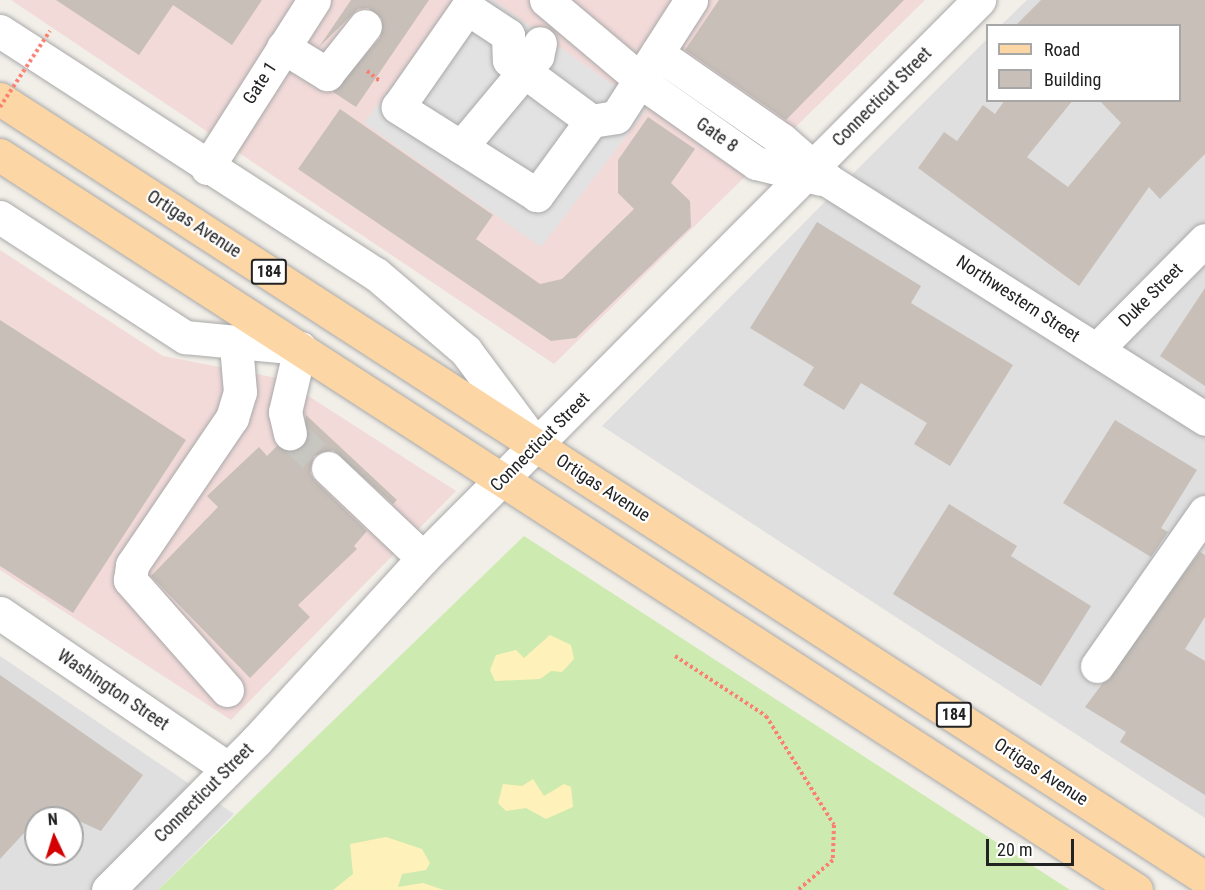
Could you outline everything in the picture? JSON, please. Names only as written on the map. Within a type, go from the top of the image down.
[{"type":"main road","name":"Ortigas Avenue","points":[[0,99],[1205,878]]},
{"type":"main road","name":"184","points":[[0,155],[1136,890]]},
{"type":"street","name":"Gate 1","points":[[207,168],[314,0]]},
{"type":"street","points":[[591,121],[506,56],[508,35],[464,10],[398,107],[534,196],[591,121],[616,117],[691,0]]},
{"type":"street","name":"Connecticut Street","points":[[108,890],[227,768],[423,558],[815,174],[979,0]]},
{"type":"street","points":[[461,147],[540,43],[555,6]]},
{"type":"street","name":"Gate 8","points":[[555,6],[649,64],[815,174]]},
{"type":"street","points":[[283,47],[327,74],[365,26]]},
{"type":"street","points":[[0,31],[207,168],[385,281],[466,351],[537,446]]},
{"type":"street","name":"Northwestern Street","points":[[815,174],[1097,349],[1205,419]]},
{"type":"street","points":[[0,217],[185,337],[236,345],[300,348],[285,412],[290,433]]},
{"type":"street","name":"Duke Street","points":[[1097,349],[1205,240]]},
{"type":"street","points":[[227,690],[130,580],[132,565],[232,418],[240,392],[236,345]]},
{"type":"street","points":[[328,468],[423,558]]},
{"type":"street","points":[[1097,666],[1205,512]]},
{"type":"street","name":"Washington Street","points":[[0,613],[227,768]]},
{"type":"path","points":[[0,107],[50,31]]},
{"type":"path","points":[[675,656],[766,716],[834,825],[834,860],[798,890]]},
{"type":"shaded area","points":[[11,0],[925,0],[554,364]]},
{"type":"shaded area","points":[[456,0],[493,0],[647,109],[541,247],[364,123]]},
{"type":"shaded area","points":[[1027,0],[1205,0],[1205,818],[602,426],[986,40],[986,102],[1181,102],[1181,24],[1002,24]]},
{"type":"shaded area","points":[[0,250],[163,356],[282,379],[456,491],[231,720],[0,570]]},
{"type":"shaded area","points":[[0,656],[234,814],[158,890],[0,890]]},
{"type":"green space","points":[[524,536],[1070,890],[158,890]]},
{"type":"sand","points":[[550,635],[571,645],[574,659],[562,672],[551,671],[540,679],[495,681],[490,670],[496,655],[516,650],[524,658]]},
{"type":"sand","points":[[533,779],[544,796],[564,784],[571,787],[573,807],[546,819],[526,808],[506,811],[498,803],[503,784],[522,786]]},
{"type":"sand","points":[[386,837],[422,849],[430,863],[426,870],[402,874],[398,887],[423,883],[444,890],[333,890],[353,874],[350,844]]},
{"type":"building","points":[[56,0],[262,0],[232,45],[173,5],[139,55]]},
{"type":"building","points":[[351,0],[429,0],[356,107],[333,92],[380,38],[382,19],[368,8],[358,9],[319,47]]},
{"type":"building","points":[[719,0],[904,0],[786,120],[685,50]]},
{"type":"building","points":[[1041,0],[1205,0],[1205,154],[1160,199],[1149,187],[1079,286],[918,168],[944,132],[957,141],[983,105],[995,114],[1004,102],[1071,102],[1027,157],[1068,187],[1121,123],[1101,102],[1181,102],[1181,24],[1017,24]]},
{"type":"building","points":[[340,109],[493,215],[476,239],[540,284],[562,279],[634,209],[618,193],[618,160],[648,117],[695,149],[671,183],[690,201],[691,227],[576,338],[551,341],[298,169]]},
{"type":"building","points":[[817,222],[921,286],[911,303],[1013,365],[950,466],[914,444],[927,423],[861,383],[844,410],[803,385],[814,367],[750,328]]},
{"type":"building","points":[[1205,288],[1205,386],[1160,356]]},
{"type":"building","points":[[0,320],[186,440],[73,613],[0,566]]},
{"type":"building","points":[[306,415],[397,500],[393,504],[333,450],[314,456],[310,473],[315,481],[367,531],[354,546],[357,549],[298,605],[310,617],[250,678],[151,576],[218,507],[207,496],[259,447],[267,456],[277,446],[294,451],[303,446]]},
{"type":"building","points":[[1115,420],[1197,470],[1161,528],[1168,532],[1151,557],[1063,503]]},
{"type":"building","points":[[949,504],[1017,546],[1011,556],[1091,606],[1041,686],[893,594]]},
{"type":"building","points":[[1200,552],[1205,555],[1205,617],[1185,649],[1205,661],[1205,795],[1120,742],[1126,732],[1085,707]]},
{"type":"building","points":[[0,675],[143,775],[101,831],[84,823],[84,806],[24,806],[24,833],[0,859]]},
{"type":"tunnel","points":[[290,433],[328,468]]}]
